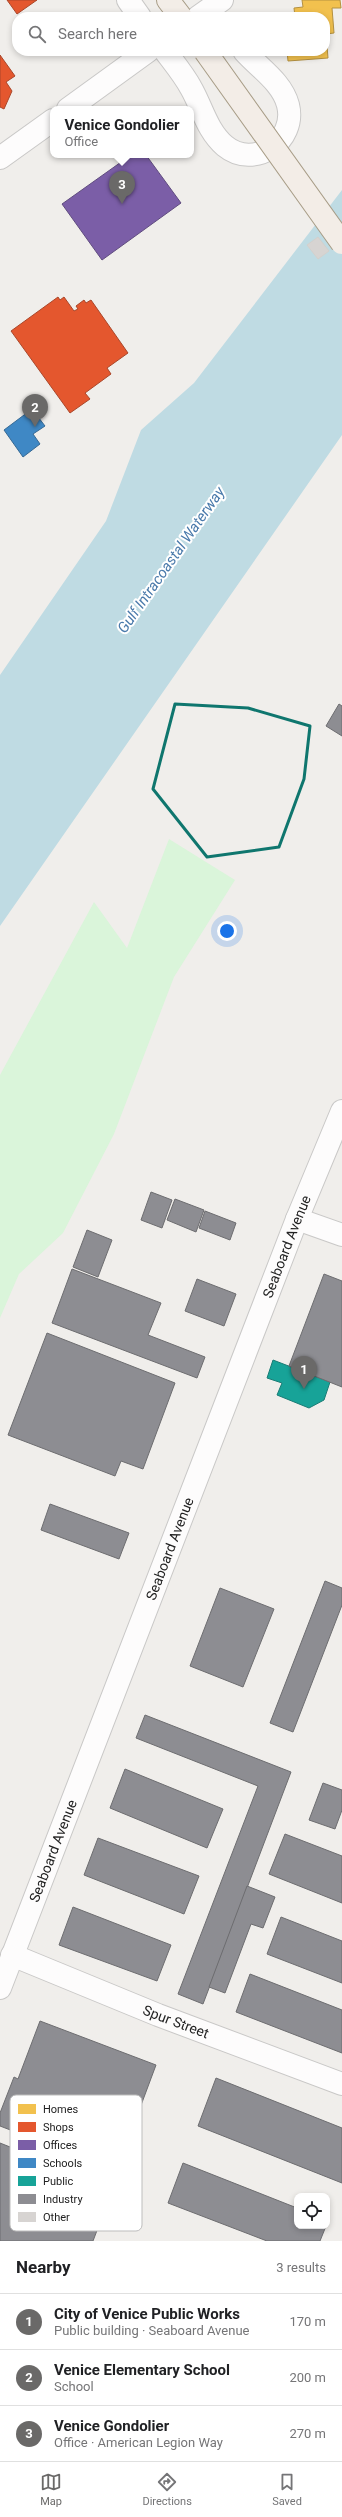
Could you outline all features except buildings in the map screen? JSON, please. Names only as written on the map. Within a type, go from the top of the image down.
[{"type":"main road","points":[[168,0],[177,12]]},
{"type":"main road","points":[[209,56],[342,243]]},
{"type":"street","points":[[128,0],[136,12]]},
{"type":"street","points":[[72,106],[141,56]]},
{"type":"street","points":[[169,56],[191,87],[217,138],[234,152],[250,155],[263,152],[278,143],[288,129],[290,114],[286,98],[280,88],[249,56]]},
{"type":"street","points":[[0,158],[50,122]]},
{"type":"street","name":"Seaboard Avenue","points":[[0,1988],[297,1219],[342,1111]]},
{"type":"street","points":[[297,1219],[342,1235]]},
{"type":"street","name":"Spur Street","points":[[12,1955],[158,2015],[342,2084]]},
{"type":"highlighted area","points":[[175,704],[248,708],[310,726],[304,779],[279,847],[207,857],[153,789]]},
{"type":"green space","points":[[169,839],[235,880],[174,977],[114,1134],[63,1233],[19,1274],[0,1318],[0,1075],[94,902],[127,948]]},
{"type":"water","name":"Gulf Intracoastal Waterway","points":[[342,190],[342,435],[0,926],[0,675],[106,521],[141,430],[194,383]]},
{"type":"place","name":"Venice Gondolier","points":[[122,204]]},
{"type":"place","name":"Venice Elementary School","points":[[35,427]]},
{"type":"place","name":"City of Venice Public Works","points":[[304,1389]]}]
